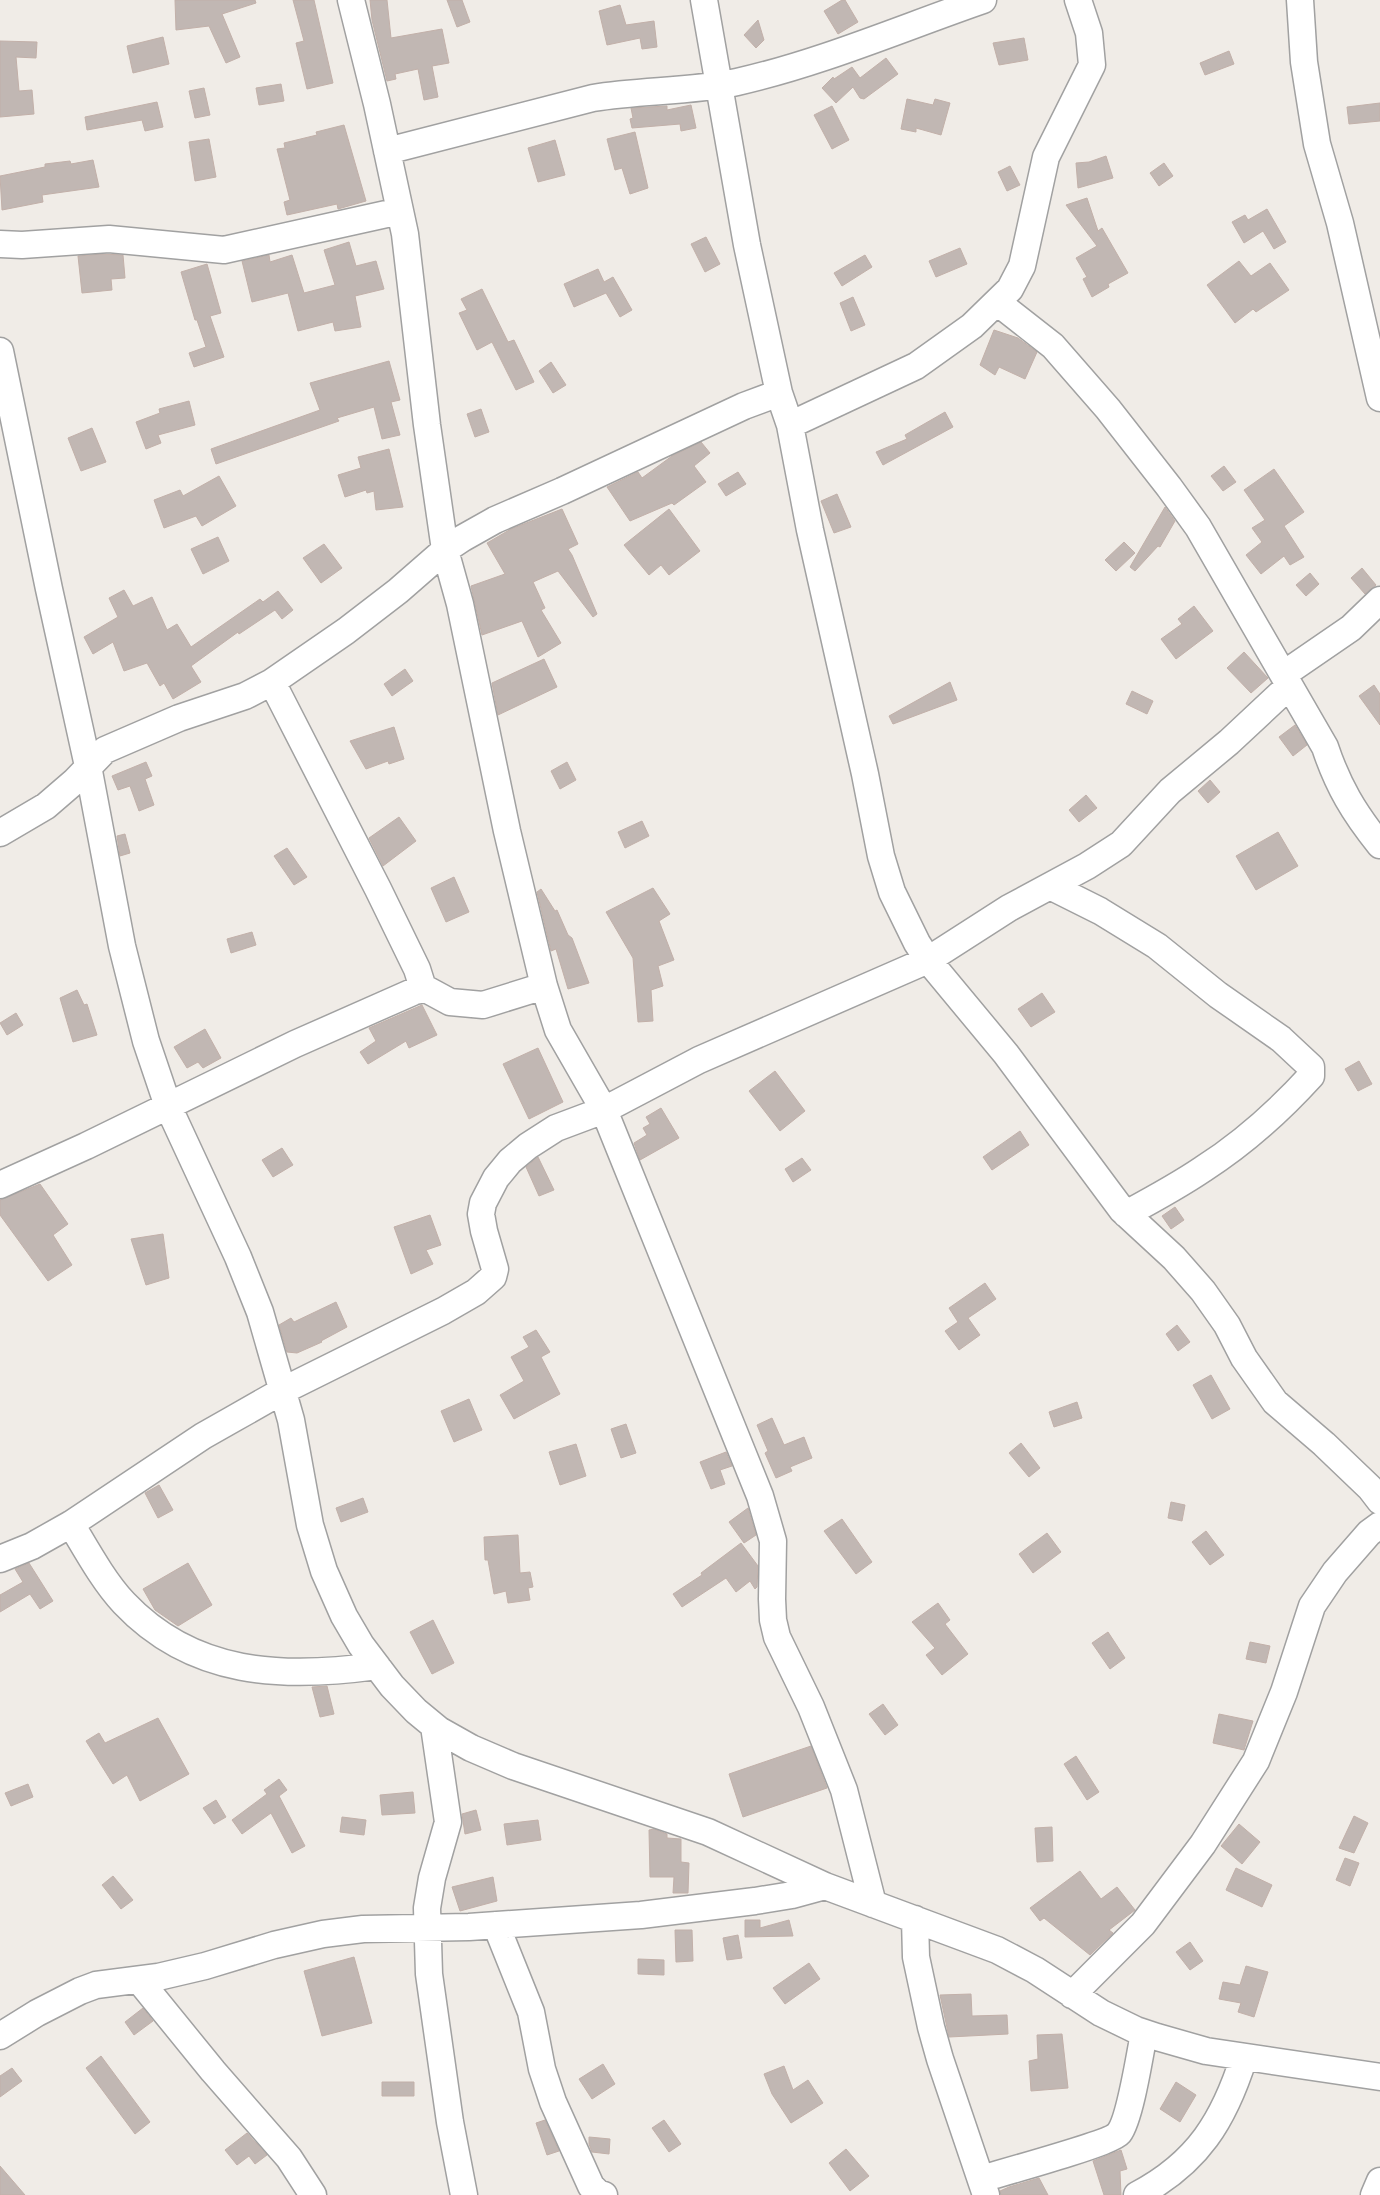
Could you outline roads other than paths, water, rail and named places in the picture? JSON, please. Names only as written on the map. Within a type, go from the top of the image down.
[{"type":"street","points":[[351,0],[400,211],[411,278],[429,445],[445,550],[460,604],[507,831],[544,986],[558,1030],[604,1110],[760,1496],[773,1541],[772,1599],[773,1620],[777,1637],[811,1707],[844,1790],[873,1904]]},
{"type":"street","points":[[704,0],[721,86],[747,245],[779,393],[790,425],[810,530],[865,774],[881,856],[892,892],[917,943],[928,960],[1006,1054],[1106,1191],[1126,1214],[1174,1258],[1203,1291],[1227,1325],[1244,1358],[1274,1402],[1330,1450],[1370,1488],[1380,1501]]},
{"type":"street","points":[[387,151],[593,98],[627,93],[721,86],[816,60],[983,0]]},
{"type":"street","points":[[790,425],[916,366],[972,326],[1010,289],[1022,266],[1046,157],[1092,65],[1089,33],[1078,0]]},
{"type":"street","points":[[1300,0],[1304,62],[1316,144],[1340,223],[1380,398]]},
{"type":"street","points":[[0,244],[22,245],[109,239],[224,250],[400,211]]},
{"type":"street","points":[[998,302],[1054,346],[1108,409],[1198,527],[1325,748],[1335,777],[1348,803],[1380,845]]},
{"type":"street","points":[[0,351],[48,589],[88,766],[122,946],[146,1041],[168,1106],[260,1312],[284,1390],[310,1525],[324,1571],[344,1616],[361,1645],[392,1686],[434,1726],[464,1745],[494,1759],[708,1832],[825,1886],[997,1950],[1035,1970],[1101,2013],[1144,2033],[1199,2049],[1380,2077]]},
{"type":"street","points":[[0,833],[46,806],[75,781],[105,750],[122,741],[245,696],[272,682],[346,631],[398,592],[445,550],[495,520],[562,492],[744,406],[779,393]]},
{"type":"street","points":[[0,1559],[32,1546],[71,1524],[204,1436],[284,1390],[443,1311],[487,1284],[493,1278],[495,1269],[484,1231],[483,1203],[496,1178],[510,1161],[556,1128],[604,1110],[698,1060],[928,960],[995,916],[1087,866],[1122,844],[1170,790],[1229,742],[1287,680],[1351,628],[1380,600]]},
{"type":"street","points":[[272,682],[378,889],[417,969],[424,988],[450,1002],[482,1005],[544,986]]},
{"type":"street","points":[[1050,886],[1100,911],[1157,946],[1218,995],[1281,1038],[1311,1067],[1312,1076],[1232,1147],[1204,1169],[1126,1214]]},
{"type":"street","points":[[0,1184],[168,1106],[295,1044],[424,988]]},
{"type":"street","points":[[71,1524],[123,1602],[155,1632],[191,1653],[233,1667],[265,1672],[321,1671],[377,1666]]},
{"type":"street","points":[[1072,1995],[1143,1924],[1203,1844],[1256,1761],[1284,1692],[1312,1606],[1335,1572],[1369,1533],[1380,1525]]},
{"type":"street","points":[[434,1726],[448,1822],[432,1878],[427,1908],[429,1974],[450,2122],[464,2195]]},
{"type":"street","points":[[2,2030],[96,1985],[139,1980],[204,1966],[274,1945],[323,1934],[363,1929],[428,1929],[640,1915],[726,1906],[792,1895],[825,1886]]},
{"type":"street","points":[[915,1919],[916,1957],[931,2027],[983,2187],[1118,2135],[1124,2122],[1144,2033]]},
{"type":"street","points":[[496,1925],[531,2012],[542,2069],[553,2102],[591,2186],[604,2195]]},
{"type":"street","points":[[139,1980],[203,2059],[289,2158],[313,2195]]},
{"type":"street","points":[[1137,2195],[1170,2175],[1206,2140],[1233,2091],[1244,2057]]},
{"type":"street","points":[[1374,2195],[1380,2181]]}]
